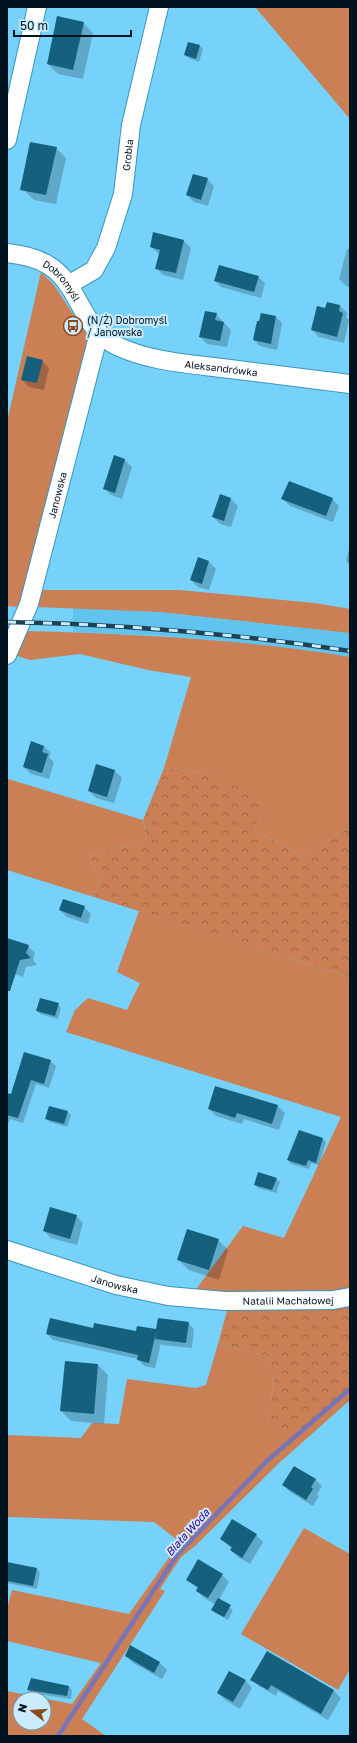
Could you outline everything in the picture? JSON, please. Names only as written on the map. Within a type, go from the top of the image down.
[{"type":"street","points":[[7,140],[37,7]]},
{"type":"street","name":"Grobla","points":[[68,286],[94,270],[106,248],[123,194],[132,125],[159,7]]},
{"type":"street","name":"Dobromyśl","points":[[7,253],[28,257],[49,265],[56,271],[68,286],[88,320],[99,333]]},
{"type":"street","name":"Aleksandrówka","points":[[99,333],[107,340],[126,350],[153,357],[208,366],[350,384]]},
{"type":"street","name":"Janowska","points":[[7,655],[29,604],[99,333]]},
{"type":"street","name":"Janowska","points":[[7,1250],[116,1285],[168,1296],[225,1301]]},
{"type":"street","name":"Natalii Machałowej","points":[[225,1301],[333,1300],[350,1297]]},
{"type":"shaded area","points":[[73,608],[160,612],[350,633],[350,657],[321,652],[167,636],[73,632]]},
{"type":"green space","points":[[255,7],[350,7],[350,119]]},
{"type":"green space","points":[[41,272],[54,285],[87,335],[87,344],[20,607],[7,606],[7,422]]},
{"type":"green space","points":[[41,590],[179,590],[315,603],[350,609],[350,633],[160,612],[36,607]]},
{"type":"green space","points":[[26,631],[188,638],[269,646],[350,657],[350,830],[346,829],[304,855],[283,846],[254,830],[262,811],[212,774],[164,768],[191,677],[148,670],[80,654],[30,660],[14,655]]},
{"type":"green space","points":[[164,768],[212,774],[259,798],[262,811],[254,830],[283,846],[304,855],[346,829],[350,830],[350,977],[94,897],[100,880],[89,855],[147,841],[143,820]]},
{"type":"green space","points":[[8,779],[143,820],[147,841],[89,855],[100,880],[94,897],[7,870]]},
{"type":"green space","points":[[139,911],[350,977],[350,1293],[194,1292],[243,1226],[284,1238],[341,1117],[66,1032],[75,1010],[88,998],[127,1010],[140,983],[117,972]]},
{"type":"green space","points":[[350,1303],[350,1389],[303,1430],[273,1428],[268,1420],[274,1380],[267,1356],[218,1344],[228,1307]]},
{"type":"green space","points":[[218,1344],[267,1356],[274,1380],[268,1420],[303,1430],[350,1389],[350,1400],[278,1464],[194,1547],[181,1557],[160,1589],[165,1591],[82,1719],[106,1736],[7,1736],[7,1691],[12,1692],[12,1731],[52,1731],[52,1700],[72,1704],[101,1663],[7,1641],[7,1609],[12,1590],[129,1614],[180,1542],[154,1522],[7,1517],[7,1435],[81,1438],[92,1423],[119,1424],[127,1379],[196,1388],[206,1385]]},
{"type":"green space","points":[[304,1528],[350,1554],[350,1669],[338,1690],[241,1634]]},
{"type":"building","points":[[57,16],[84,22],[73,70],[47,64]]},
{"type":"building","points":[[188,42],[200,45],[196,59],[184,55]]},
{"type":"building","points":[[30,142],[57,147],[46,195],[20,190]]},
{"type":"building","points":[[193,174],[208,178],[201,200],[186,195]]},
{"type":"building","points":[[153,232],[184,240],[176,273],[155,269],[160,250],[150,247]]},
{"type":"building","points":[[219,265],[259,276],[254,292],[214,281]]},
{"type":"building","points":[[327,302],[340,305],[339,311],[343,313],[337,337],[311,330],[317,306],[325,308]]},
{"type":"building","points":[[205,311],[217,313],[215,320],[224,322],[220,341],[199,337]]},
{"type":"building","points":[[261,313],[276,316],[271,344],[253,340],[257,321],[259,321]]},
{"type":"building","points":[[27,356],[43,360],[37,383],[21,380]]},
{"type":"building","points":[[114,455],[125,459],[115,493],[103,489]]},
{"type":"building","points":[[289,481],[333,498],[326,516],[281,499]]},
{"type":"building","points":[[220,494],[231,498],[224,521],[212,517]]},
{"type":"building","points":[[198,557],[209,561],[202,584],[190,580]]},
{"type":"building","points":[[31,741],[44,746],[42,752],[48,754],[42,773],[23,767]]},
{"type":"building","points":[[96,764],[115,770],[107,797],[88,791]]},
{"type":"building","points":[[63,899],[85,906],[81,918],[59,910]]},
{"type":"building","points":[[7,938],[29,945],[26,953],[31,958],[20,960],[10,991],[7,991]]},
{"type":"building","points":[[40,998],[59,1003],[55,1016],[36,1011]]},
{"type":"building","points":[[24,1052],[51,1060],[44,1084],[31,1080],[18,1118],[7,1115],[7,1093],[11,1094]]},
{"type":"building","points":[[215,1086],[278,1105],[272,1124],[237,1113],[235,1118],[208,1109]]},
{"type":"building","points":[[49,1106],[68,1111],[64,1124],[45,1119]]},
{"type":"building","points":[[299,1130],[323,1138],[316,1163],[308,1160],[306,1166],[287,1160]]},
{"type":"building","points":[[258,1172],[277,1178],[272,1190],[254,1185]]},
{"type":"building","points":[[50,1207],[77,1215],[70,1239],[43,1231]]},
{"type":"building","points":[[187,1229],[219,1239],[209,1270],[177,1260]]},
{"type":"building","points":[[50,1318],[93,1328],[94,1323],[136,1331],[137,1326],[156,1329],[158,1318],[189,1322],[186,1343],[155,1339],[156,1332],[149,1363],[137,1360],[138,1355],[46,1334]]},
{"type":"building","points":[[65,1361],[98,1364],[94,1414],[60,1411]]},
{"type":"building","points":[[294,1466],[316,1479],[311,1487],[313,1489],[306,1500],[282,1485]]},
{"type":"building","points":[[232,1519],[257,1534],[242,1558],[230,1550],[232,1547],[220,1539]]},
{"type":"building","points":[[198,1559],[223,1574],[208,1598],[196,1591],[198,1587],[186,1580]]},
{"type":"building","points":[[7,1562],[37,1568],[33,1586],[7,1581]]},
{"type":"building","points":[[218,1598],[231,1605],[224,1617],[211,1610]]},
{"type":"building","points":[[130,1645],[160,1662],[154,1673],[125,1656]]},
{"type":"building","points":[[267,1651],[334,1690],[321,1714],[271,1685],[268,1690],[250,1680]]},
{"type":"building","points":[[229,1671],[246,1680],[233,1702],[217,1693]]},
{"type":"building","points":[[31,1678],[69,1686],[67,1696],[52,1694],[52,1691],[27,1690]]},
{"type":"waterway","name":"Biała Woda","points":[[58,1736],[177,1555],[267,1461],[350,1389]]},
{"type":"railway","points":[[7,622],[93,625],[179,631],[350,651]]},
{"type":"place","name":"(N/Ż) Dobromyśl / Janowska","points":[[73,326]]}]
